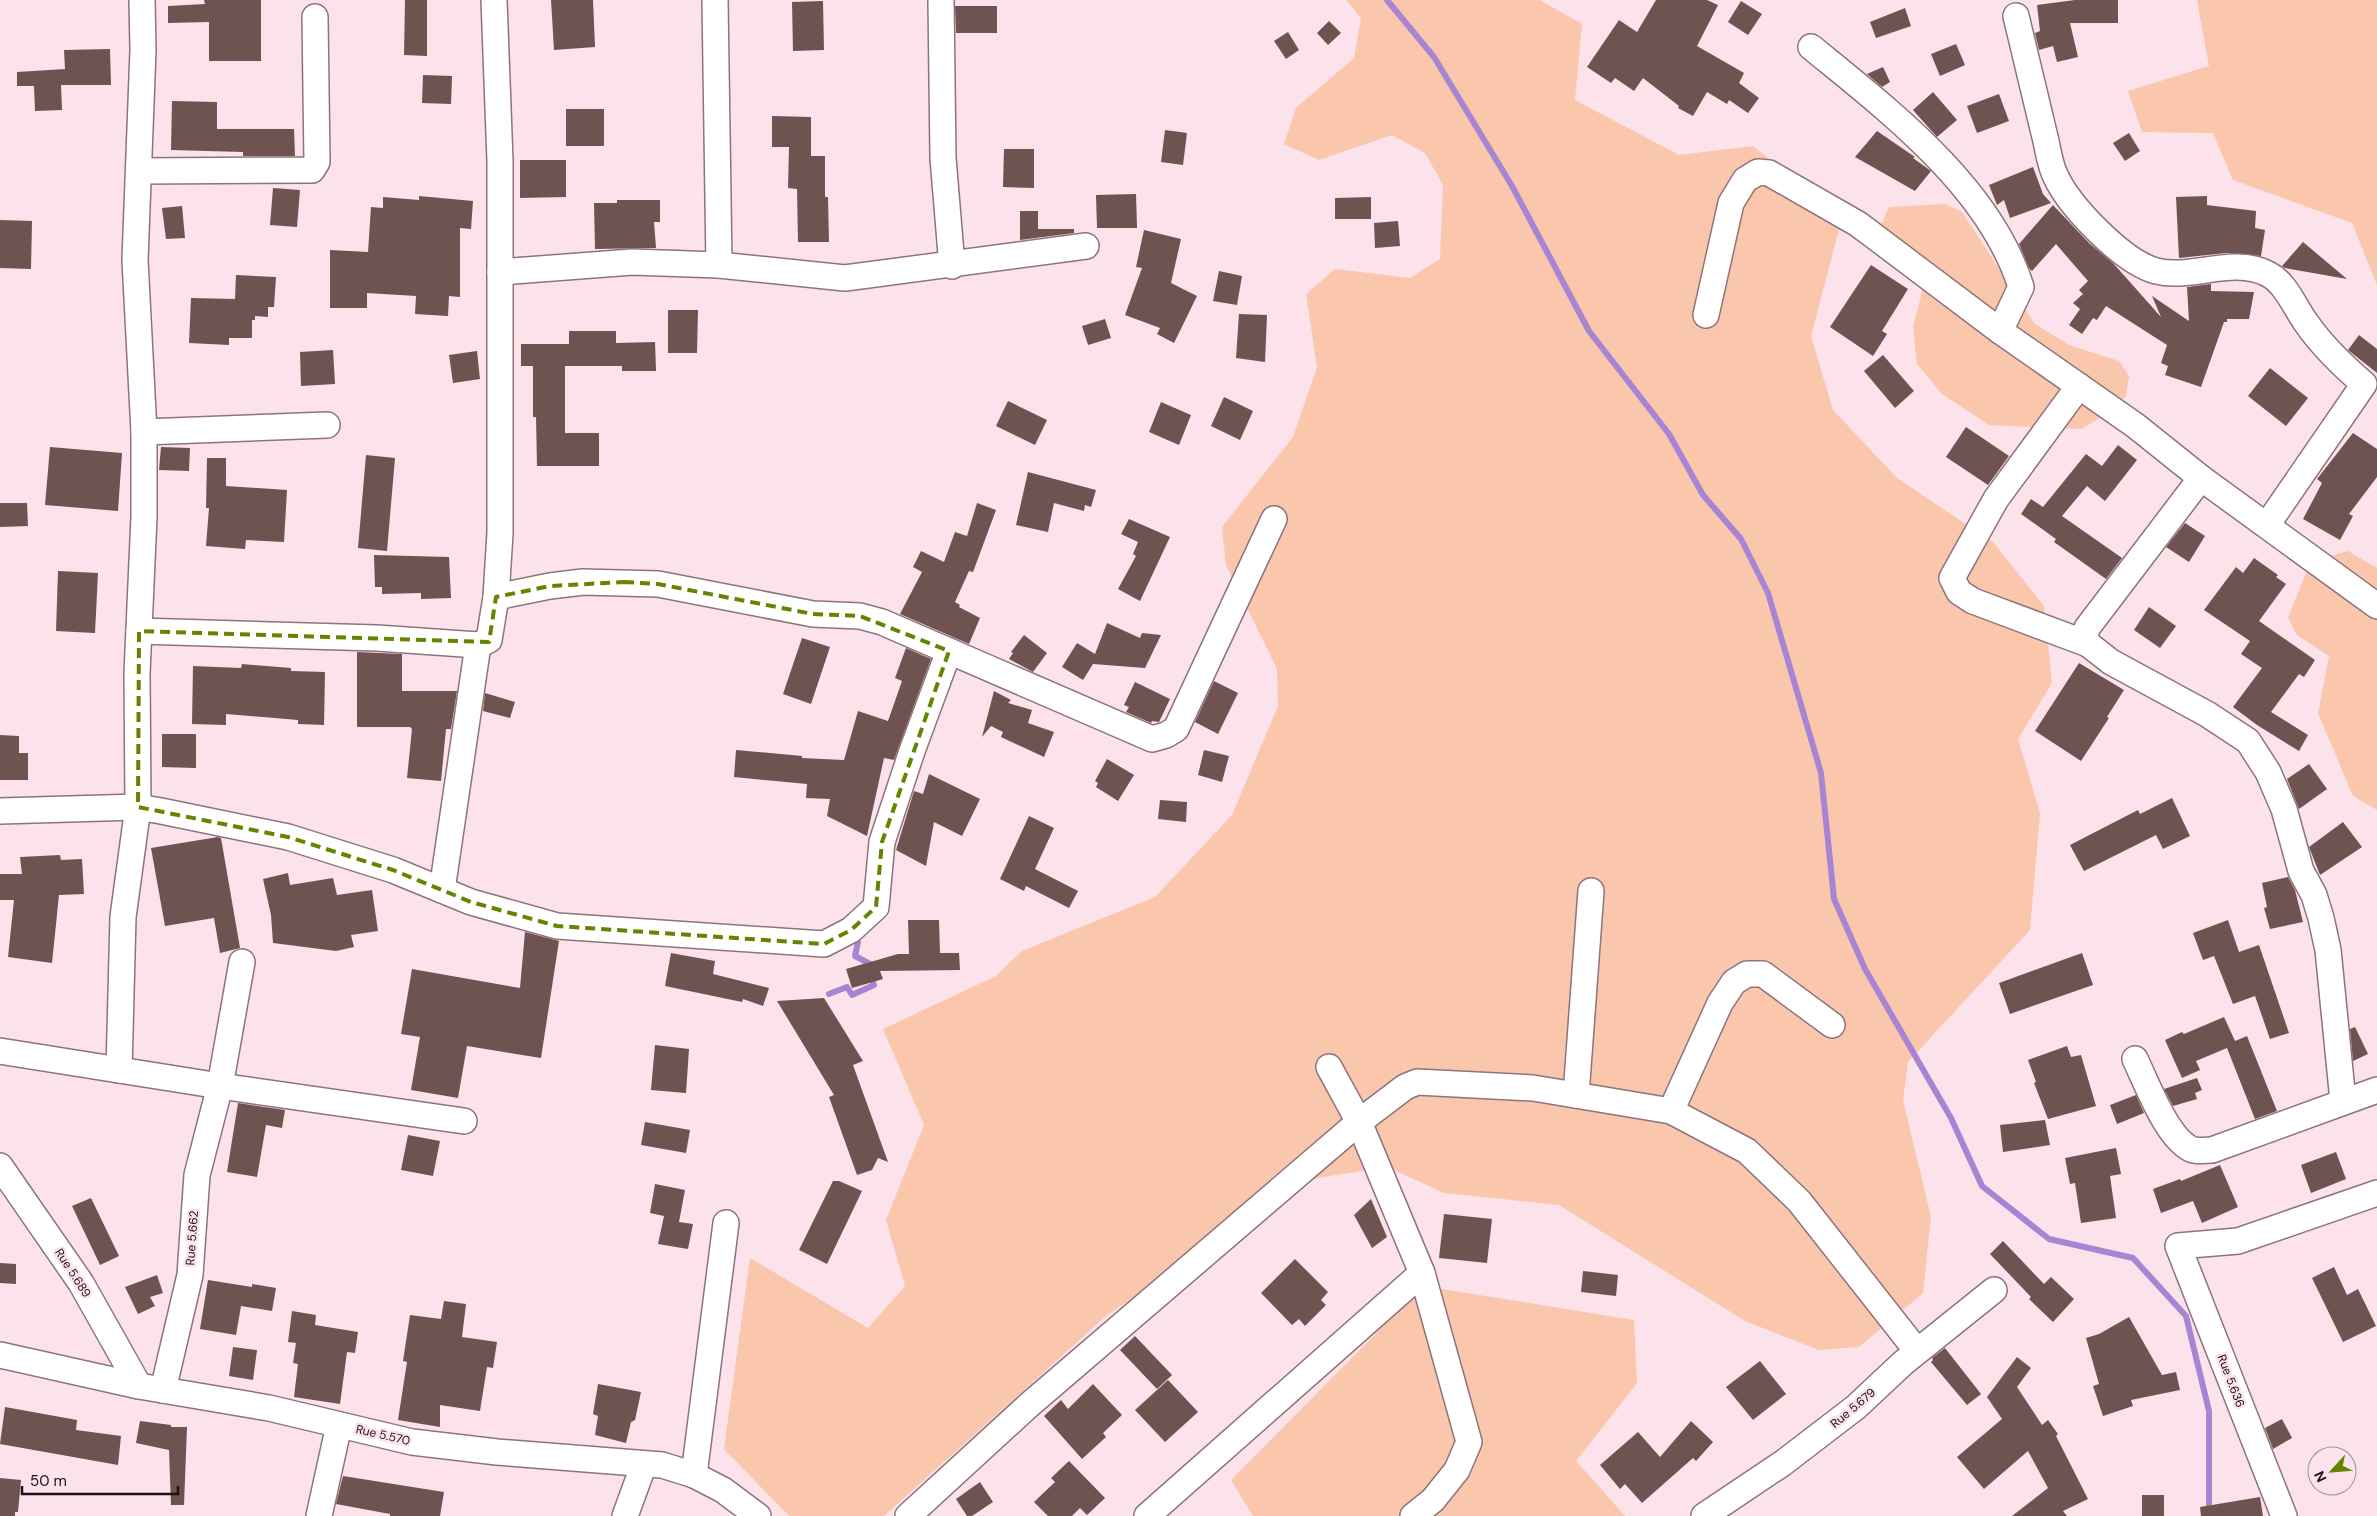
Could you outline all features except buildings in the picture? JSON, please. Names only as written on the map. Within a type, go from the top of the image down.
[{"type":"street","points":[[119,1070],[123,917],[138,807],[137,673],[144,517],[144,432],[135,260],[143,50],[142,0]]},
{"type":"street","points":[[139,631],[377,638],[478,645],[490,640],[496,597],[500,533],[500,161],[494,0]]},
{"type":"street","points":[[715,0],[719,265]]},
{"type":"street","points":[[941,0],[943,158],[952,266]]},
{"type":"street","points":[[2016,16],[2055,177],[2076,208],[2106,240],[2134,260],[2156,271],[2182,273],[2233,267],[2253,269],[2269,274],[2286,292],[2307,324],[2339,362],[2371,388],[2267,525]]},
{"type":"street","points":[[139,171],[312,170],[317,162],[315,17]]},
{"type":"street","points":[[1811,47],[1886,109],[1933,153],[1980,208],[2013,263],[2021,287],[2000,331]]},
{"type":"street","points":[[1706,315],[1732,203],[1746,180],[1758,172],[1769,173],[1858,224],[2000,331],[2136,426],[2201,478],[2377,606]]},
{"type":"street","points":[[500,272],[632,262],[719,265],[845,278],[952,266],[1086,246]]},
{"type":"street","points":[[2079,386],[1996,499],[1952,578],[1958,592],[1973,601],[2088,644],[2111,662],[2208,714],[2248,741],[2268,772],[2284,809],[2301,871],[2314,895],[2321,918],[2328,950],[2343,1101]]},
{"type":"street","points":[[144,432],[327,425]]},
{"type":"street","points":[[2088,644],[2085,636],[2087,628],[2201,478]]},
{"type":"street","points":[[496,597],[550,586],[583,582],[658,584],[813,614],[860,616],[882,622],[1152,739],[1166,735],[1176,729],[1274,519]]},
{"type":"street","points":[[442,890],[478,645]]},
{"type":"street","points":[[0,811],[138,807],[288,837],[393,870],[471,902],[557,926],[824,944],[851,930],[876,907],[882,842],[912,751],[949,651]]},
{"type":"street","points":[[1576,1095],[1591,891]]},
{"type":"street","name":"Rue 5.662","points":[[163,1390],[190,1275],[197,1174],[220,1086],[242,962]]},
{"type":"street","points":[[1671,1111],[1720,1003],[1734,982],[1747,974],[1762,974],[1832,1025]]},
{"type":"street","points":[[0,1051],[220,1086],[464,1121]]},
{"type":"street","points":[[2135,1059],[2168,1124],[2180,1141],[2191,1150],[2212,1150],[2377,1090]]},
{"type":"street","points":[[1330,1067],[1359,1122],[1422,1273],[1469,1442],[1457,1470],[1433,1500],[1413,1516]]},
{"type":"street","points":[[908,1516],[1029,1405],[1359,1122],[1405,1087],[1417,1082],[1533,1088],[1671,1111],[1747,1151],[1799,1201],[1917,1351]]},
{"type":"street","name":"Rue 5.689","points":[[0,1166],[81,1284],[139,1386]]},
{"type":"street","name":"Rue 5.636","points":[[2284,1516],[2178,1246],[2238,1241],[2374,1200]]},
{"type":"street","points":[[694,1475],[726,1223]]},
{"type":"street","points":[[1147,1516],[1422,1273]]},
{"type":"street","name":"Rue 5.679","points":[[1706,1515],[1783,1463],[1834,1424],[1917,1351],[1994,1290]]},
{"type":"street","name":"Rue 5.570","points":[[0,1355],[139,1386],[269,1408],[412,1442],[497,1452],[662,1465],[694,1475],[723,1490],[758,1516]]},
{"type":"street","points":[[319,1516],[340,1425]]},
{"type":"street","points":[[625,1516],[644,1464]]},
{"type":"highlighted area","points":[[624,582],[658,584],[813,614],[860,616],[949,651],[882,842],[876,907],[851,930],[824,944],[557,926],[471,902],[393,870],[288,837],[138,807],[139,631],[489,642],[496,597],[550,586]]},
{"type":"shaded area","points":[[1346,0],[1540,0],[1582,24],[1575,100],[1679,155],[1753,146],[1842,218],[1811,336],[1833,410],[1897,478],[1994,543],[2044,606],[2052,683],[2018,739],[2040,813],[2030,930],[1908,1062],[1903,1100],[1931,1217],[1923,1293],[1859,1347],[1819,1350],[1745,1321],[1559,1205],[1444,1193],[1387,1167],[1311,1179],[1106,1316],[884,1516],[789,1516],[724,1449],[750,1258],[868,1328],[905,1286],[886,1220],[924,1125],[883,1029],[996,976],[1022,951],[1155,897],[1232,815],[1278,706],[1277,669],[1226,565],[1222,527],[1293,437],[1317,367],[1306,294],[1335,269],[1410,278],[1440,259],[1443,185],[1425,153],[1392,135],[1319,160],[1284,144],[1296,108],[1354,58],[1361,18]]},
{"type":"shaded area","points":[[2197,0],[2377,0],[2377,285],[2352,223],[2233,180],[2213,133],[2142,132],[2128,91],[2209,66]]},
{"type":"shaded area","points":[[1945,204],[1962,212],[2035,324],[2069,345],[2119,361],[2129,376],[2126,396],[2114,409],[2082,429],[1989,425],[1942,394],[1917,364],[1913,326],[1923,289],[1881,225],[1889,207]]},
{"type":"shaded area","points":[[2348,551],[2377,568],[2377,810],[2353,796],[2318,713],[2329,656],[2296,634],[2288,617],[2311,561]]},
{"type":"shaded area","points":[[1423,1286],[1634,1320],[1637,1383],[1576,1461],[1625,1516],[1253,1516],[1231,1480]]},
{"type":"waterway","points":[[1387,0],[1434,57],[1512,186],[1589,331],[1669,434],[1703,495],[1741,539],[1768,593],[1821,773],[1834,899],[1865,969],[1951,1118],[1982,1186],[2049,1239],[2133,1258],[2186,1316],[2209,1411],[2209,1516]]},
{"type":"waterway","points":[[829,994],[847,987],[852,995],[874,985],[869,973],[872,965],[855,956],[858,942],[849,938]]}]
